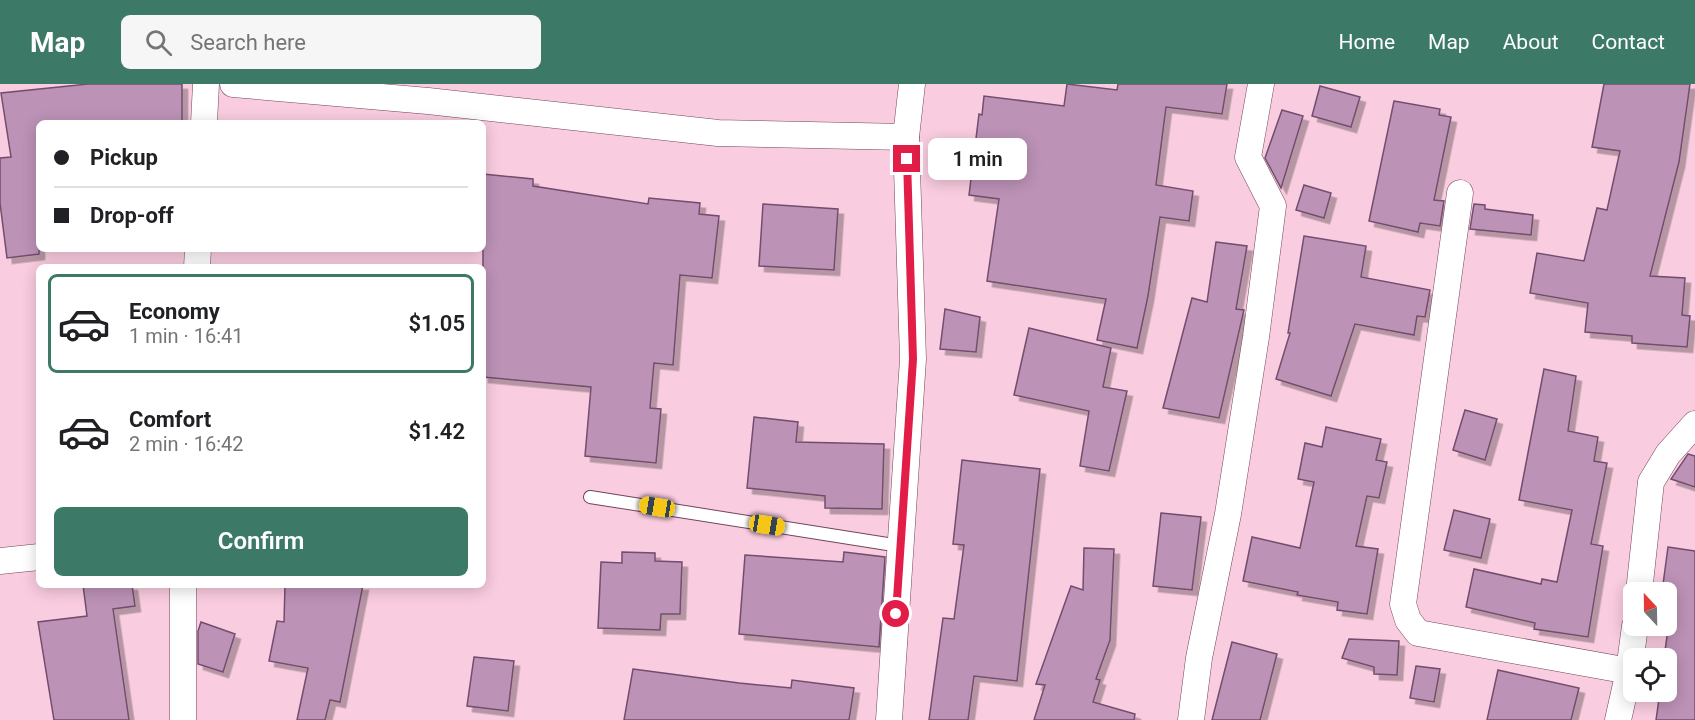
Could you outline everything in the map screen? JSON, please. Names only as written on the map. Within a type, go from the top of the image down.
[{"type":"street","points":[[204,120],[207,84]]},
{"type":"street","points":[[233,84],[428,101],[718,133],[906,137]]},
{"type":"street","points":[[889,720],[913,359],[906,137],[912,84]]},
{"type":"street","points":[[1191,720],[1199,658],[1228,514],[1247,396],[1273,206],[1248,157],[1261,84]]},
{"type":"street","points":[[1460,193],[1402,604],[1408,620],[1418,633],[1623,670]]},
{"type":"street","points":[[1640,582],[1651,482],[1668,454],[1695,424]]},
{"type":"street","points":[[0,561],[36,557]]},
{"type":"street","points":[[183,588],[183,720]]},
{"type":"street","points":[[1618,720],[1623,698]]},
{"type":"lane","points":[[590,496],[900,546]]},
{"type":"building","points":[[88,84],[182,84],[182,120],[36,120],[36,252],[39,254],[7,258],[0,203],[0,158],[11,157],[1,93]]},
{"type":"building","points":[[1067,84],[1117,90],[1118,84],[1227,84],[1222,114],[1166,107],[1156,185],[1193,191],[1189,221],[1160,217],[1148,296],[1137,348],[1097,340],[1106,299],[987,281],[999,199],[969,195],[979,114],[982,115],[984,96],[1064,106]]},
{"type":"building","points":[[1604,84],[1690,84],[1679,162],[1650,276],[1685,278],[1682,315],[1690,316],[1687,347],[1632,343],[1632,336],[1585,332],[1588,303],[1530,293],[1537,253],[1584,261],[1597,208],[1607,210],[1620,151],[1592,147]]},
{"type":"building","points":[[1320,86],[1360,97],[1351,127],[1312,116]]},
{"type":"building","points":[[1394,101],[1440,109],[1439,115],[1451,117],[1434,200],[1444,201],[1440,226],[1420,223],[1418,232],[1369,221]]},
{"type":"building","points":[[1282,110],[1303,116],[1281,188],[1265,158]]},
{"type":"building","points":[[486,174],[533,179],[533,186],[648,204],[649,198],[700,203],[699,214],[719,216],[712,278],[680,275],[673,365],[654,363],[650,408],[661,409],[656,463],[585,456],[591,387],[486,377],[486,264],[483,264],[483,252],[486,252]]},
{"type":"building","points":[[1304,185],[1331,193],[1324,218],[1296,210]]},
{"type":"building","points":[[763,204],[838,209],[834,270],[759,266]]},
{"type":"building","points":[[1474,204],[1485,205],[1485,209],[1533,215],[1531,235],[1470,229]]},
{"type":"building","points":[[1304,236],[1366,246],[1361,277],[1430,290],[1425,317],[1417,316],[1414,335],[1355,324],[1331,396],[1276,379],[1290,333],[1288,333]]},
{"type":"building","points":[[1216,242],[1247,246],[1236,309],[1244,310],[1219,418],[1163,408],[1192,298],[1207,302]]},
{"type":"building","points":[[945,309],[980,317],[976,352],[940,349]]},
{"type":"building","points":[[1029,328],[1111,348],[1103,387],[1127,391],[1109,471],[1080,466],[1089,411],[1014,395]]},
{"type":"building","points":[[1544,369],[1576,376],[1568,431],[1598,437],[1594,461],[1607,463],[1591,544],[1603,546],[1588,637],[1534,629],[1535,623],[1466,607],[1474,569],[1541,584],[1542,579],[1557,582],[1572,510],[1519,500]]},
{"type":"building","points":[[1465,410],[1497,419],[1485,460],[1453,450]]},
{"type":"building","points":[[754,417],[798,422],[796,442],[884,444],[882,509],[825,508],[825,496],[747,488]]},
{"type":"building","points":[[1326,427],[1381,439],[1376,460],[1387,462],[1379,498],[1367,496],[1356,546],[1378,549],[1367,614],[1337,610],[1338,602],[1297,595],[1298,592],[1243,581],[1252,537],[1300,548],[1314,482],[1298,479],[1305,443],[1322,447]]},
{"type":"building","points":[[1688,454],[1695,456],[1695,487],[1671,479]]},
{"type":"building","points":[[962,460],[1040,469],[1017,681],[974,676],[968,720],[929,720],[943,618],[954,619],[964,545],[953,544]]},
{"type":"building","points":[[1454,510],[1490,519],[1481,558],[1444,550]]},
{"type":"building","points":[[1161,513],[1201,517],[1192,590],[1153,586]]},
{"type":"building","points":[[1668,547],[1695,551],[1695,720],[1656,720],[1659,702],[1677,702],[1677,648],[1665,648],[1667,636],[1677,636],[1677,582],[1663,582]]},
{"type":"building","points":[[1084,548],[1114,549],[1110,640],[1096,679],[1100,680],[1093,702],[1135,714],[1134,720],[1034,720],[1045,685],[1036,684],[1071,586],[1083,590]]},
{"type":"building","points":[[622,552],[655,553],[655,561],[682,562],[680,614],[661,614],[660,630],[598,628],[601,562],[622,563]]},
{"type":"building","points":[[844,552],[885,557],[879,647],[739,634],[745,555],[843,562]]},
{"type":"building","points":[[83,588],[132,588],[135,606],[113,609],[129,720],[54,720],[38,622],[87,616]]},
{"type":"building","points":[[285,588],[362,588],[340,702],[330,700],[325,720],[297,720],[308,668],[269,661],[277,621],[284,622]]},
{"type":"building","points":[[201,622],[235,634],[223,672],[198,664],[198,631]]},
{"type":"building","points":[[1349,639],[1399,641],[1397,675],[1374,674],[1374,667],[1342,658]]},
{"type":"building","points":[[1232,642],[1277,654],[1260,720],[1212,720]]},
{"type":"building","points":[[474,657],[514,661],[508,711],[467,706]]},
{"type":"building","points":[[1416,666],[1440,669],[1434,702],[1410,698]]},
{"type":"building","points":[[633,669],[791,688],[792,680],[854,688],[849,720],[624,720]]},
{"type":"building","points":[[1498,670],[1579,688],[1571,720],[1487,720]]},
{"type":"route","points":[[896,614],[913,359],[907,159]]}]
